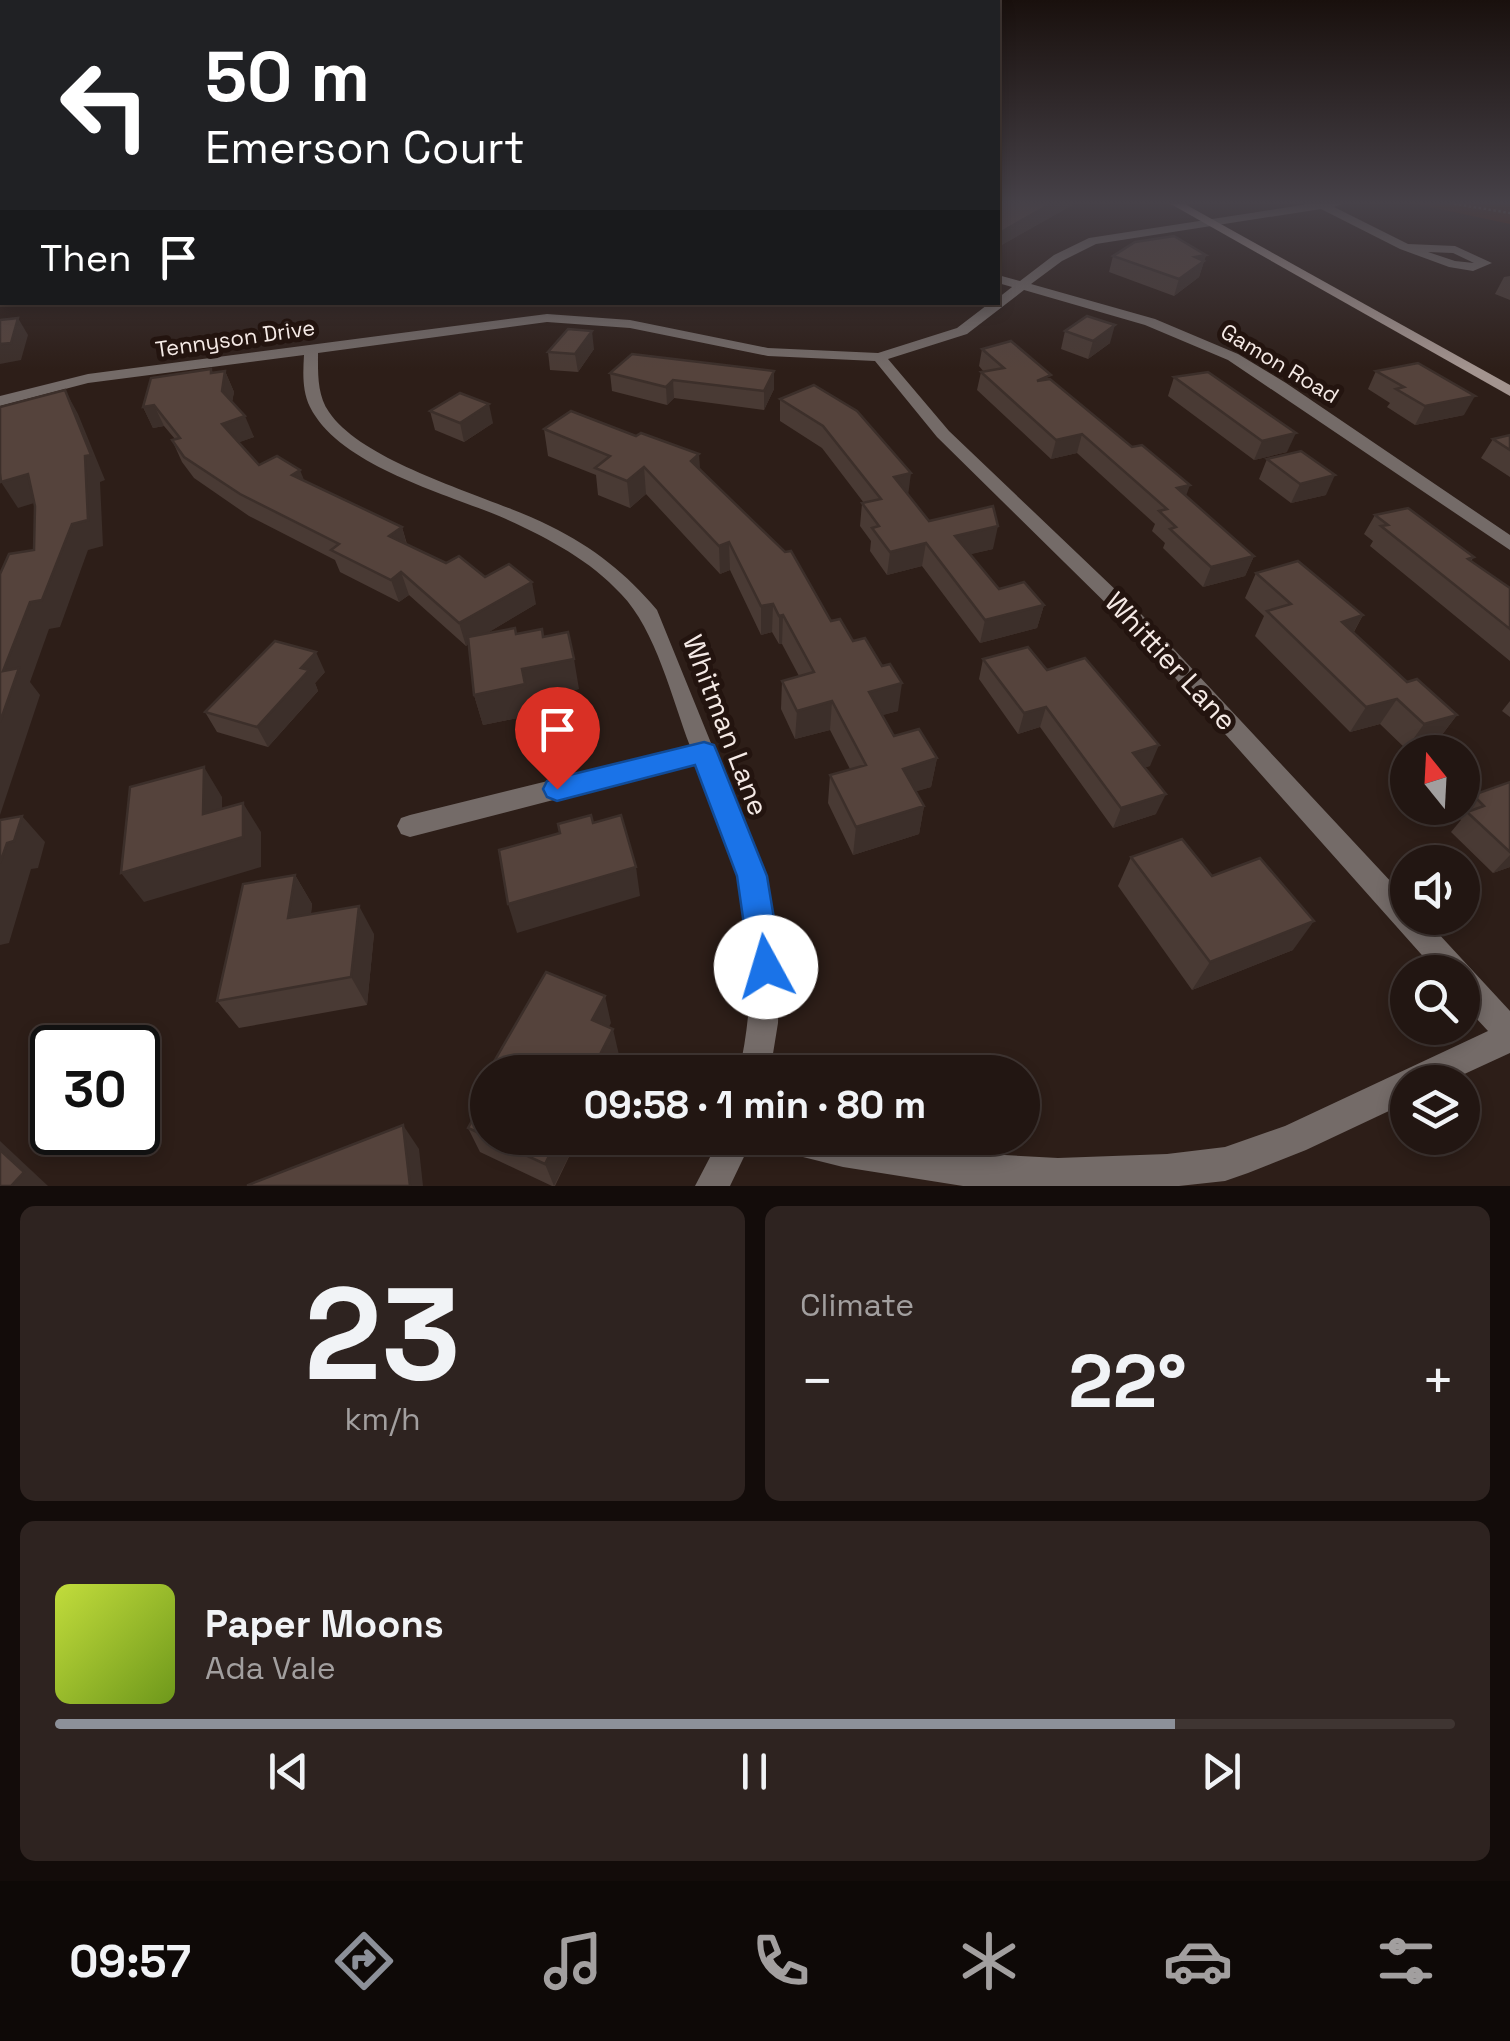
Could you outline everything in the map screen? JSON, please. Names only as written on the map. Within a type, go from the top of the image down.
[{"type":"main road","points":[[1274,258],[1510,391]]},
{"type":"street","name":"Tennyson Drive","points":[[1000,303],[1059,258]]},
{"type":"street","points":[[1434,258],[1452,266],[1477,269],[1486,263],[1475,258]]},
{"type":"street","name":"Gamon Road","points":[[1000,280],[1150,322],[1232,356],[1510,544]]},
{"type":"street","name":"Tennyson Drive","points":[[0,401],[88,379],[498,322],[569,318],[630,324],[768,352],[879,357],[962,331],[997,305]]},
{"type":"street","name":"Whitman Lane","points":[[310,348],[311,387],[316,404],[348,441],[390,464],[585,552],[632,590],[657,629],[759,905],[766,994],[757,1055]]},
{"type":"street","name":"Whittier Lane","points":[[879,357],[943,434],[1136,620],[1440,955]]},
{"type":"street","points":[[410,826],[704,752]]},
{"type":"street","points":[[1449,1065],[1510,1035],[1480,1001]]},
{"type":"street","points":[[856,1155],[933,1174],[1016,1184],[1089,1185],[1168,1177],[1276,1146],[1390,1093]]},
{"type":"street","points":[[712,1186],[728,1155]]},
{"type":"building","points":[[1120,258],[1204,261],[1179,279]]},
{"type":"building","points":[[1087,316],[1115,325],[1093,341],[1065,331]]},
{"type":"building","points":[[18,318],[11,343],[0,344],[0,320]]},
{"type":"building","points":[[568,329],[592,331],[575,354],[548,352]]},
{"type":"building","points":[[1011,341],[1051,375],[1037,381],[1050,379],[1132,447],[1142,445],[1190,485],[1177,488],[1254,556],[1211,567],[1170,529],[1176,527],[1159,511],[1167,509],[1082,434],[1056,440],[981,372],[1004,368],[982,349]]},
{"type":"building","points":[[632,354],[774,371],[764,391],[673,380],[666,387],[610,373]]},
{"type":"building","points":[[1418,363],[1475,396],[1425,406],[1396,389],[1404,387],[1376,371]]},
{"type":"building","points":[[211,369],[211,373],[225,371],[222,391],[245,416],[222,424],[259,465],[277,456],[300,470],[292,475],[402,527],[389,536],[446,563],[459,556],[485,577],[509,564],[532,582],[459,623],[401,572],[391,580],[331,550],[339,544],[240,494],[184,457],[172,440],[180,438],[154,405],[143,407],[151,378]]},
{"type":"building","points":[[1208,372],[1296,433],[1262,441],[1174,377]]},
{"type":"building","points":[[814,385],[857,411],[911,473],[894,477],[929,521],[993,506],[998,526],[955,536],[999,589],[1024,582],[1044,605],[985,620],[926,543],[890,552],[872,528],[879,526],[862,503],[881,499],[823,426],[780,399]]},
{"type":"building","points":[[65,390],[91,455],[85,456],[88,520],[72,524],[42,600],[30,602],[3,671],[19,668],[0,722],[0,574],[9,554],[34,550],[35,506],[28,474],[1,482],[0,407]]},
{"type":"building","points":[[460,393],[489,404],[460,423],[430,411]]},
{"type":"building","points":[[571,411],[699,454],[691,461],[785,552],[791,551],[831,621],[840,619],[853,641],[865,638],[882,666],[890,664],[902,683],[869,692],[894,736],[919,729],[937,758],[903,769],[924,806],[856,827],[830,775],[866,765],[832,701],[797,711],[782,681],[814,672],[783,615],[779,616],[773,604],[761,606],[729,542],[719,546],[644,467],[627,481],[595,468],[610,456],[544,429]]},
{"type":"building","points":[[1510,435],[1510,450],[1493,439]]},
{"type":"building","points":[[1301,451],[1335,475],[1300,484],[1267,459]]},
{"type":"building","points":[[1408,508],[1474,557],[1468,559],[1510,588],[1510,629],[1381,526],[1388,525],[1375,515]]},
{"type":"building","points":[[1298,561],[1363,615],[1342,622],[1407,682],[1417,679],[1457,715],[1424,724],[1397,699],[1366,707],[1267,611],[1291,604],[1256,573]]},
{"type":"building","points":[[515,628],[516,634],[542,629],[543,637],[568,632],[574,659],[522,669],[525,684],[474,695],[468,637]]},
{"type":"building","points":[[275,641],[316,652],[301,668],[309,670],[257,727],[205,712]]},
{"type":"building","points":[[1028,647],[1047,670],[1085,658],[1159,745],[1133,753],[1166,794],[1121,808],[1046,707],[1024,713],[983,659]]},
{"type":"building","points":[[204,767],[203,814],[243,803],[243,837],[121,873],[130,787]]},
{"type":"building","points":[[1510,782],[1510,852],[1480,824],[1480,807],[1484,806],[1480,793]]},
{"type":"building","points":[[591,815],[593,823],[621,815],[636,867],[508,904],[499,850],[560,833],[558,824]]},
{"type":"building","points":[[22,816],[14,841],[7,843],[0,863],[0,820]]},
{"type":"building","points":[[1182,839],[1212,876],[1260,858],[1314,921],[1210,962],[1131,857]]},
{"type":"building","points":[[295,875],[288,918],[359,906],[351,977],[217,1001],[243,884]]},
{"type":"building","points":[[546,972],[605,996],[592,1020],[613,1029],[600,1055],[498,1055]]},
{"type":"building","points":[[403,1125],[410,1186],[248,1186],[248,1185]]},
{"type":"building","points":[[0,1150],[24,1172],[11,1186],[0,1186]]},
{"type":"building","points":[[525,1155],[550,1155],[545,1164]]},
{"type":"route","points":[[557,789],[704,752],[752,876],[766,967]]}]
